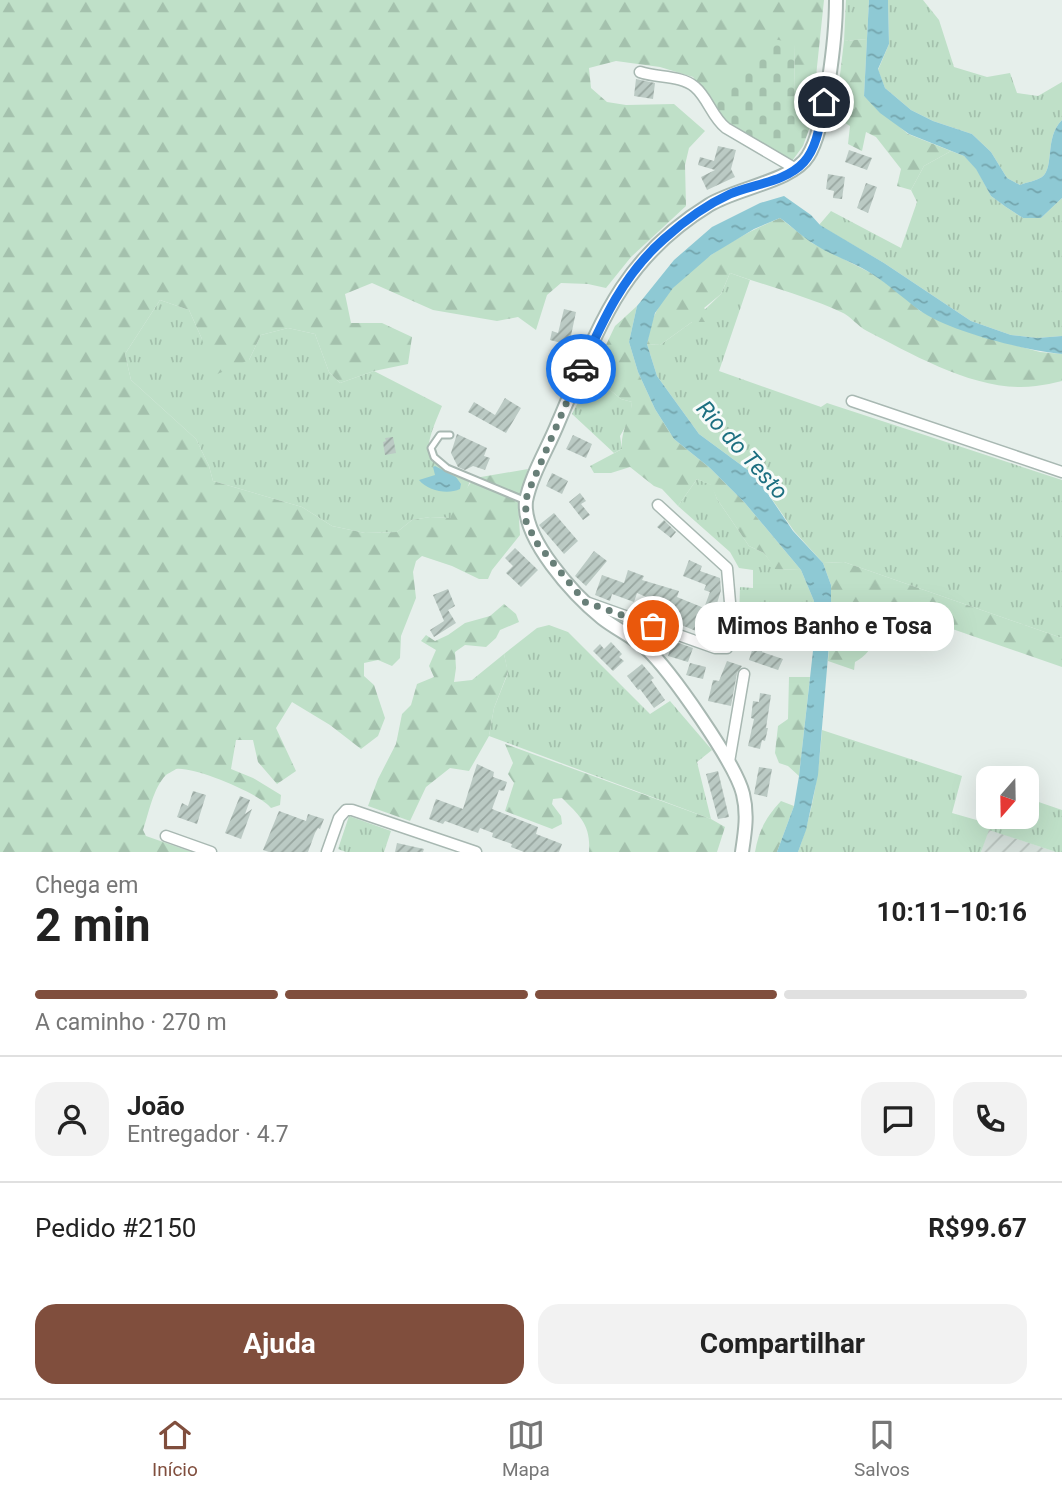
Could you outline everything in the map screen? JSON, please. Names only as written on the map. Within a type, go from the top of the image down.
[{"type":"street","points":[[742,852],[747,814],[741,785],[729,762],[654,657],[634,639],[604,620],[585,602],[536,542],[525,519],[526,501],[603,320],[629,276],[666,237],[711,204],[731,193],[781,177],[796,169],[809,156],[820,127],[834,38],[836,0]]},
{"type":"street","points":[[640,72],[684,81],[695,86],[726,128],[796,169]]},
{"type":"street","points":[[852,401],[1062,472]]},
{"type":"street","points":[[585,602],[715,648],[727,648],[731,643],[733,637],[727,568],[658,505]]},
{"type":"street","points":[[729,762],[744,674]]},
{"type":"street","points":[[327,852],[339,818],[346,810],[352,810],[476,852]]},
{"type":"street","points":[[166,836],[211,852]]},
{"type":"lane","points":[[450,435],[440,435],[430,448],[439,462],[447,468],[526,501]]},
{"type":"shaded area","points":[[988,830],[991,830],[1056,852],[981,852]]},
{"type":"green space","points":[[0,0],[824,0],[811,124],[795,98],[794,44],[708,99],[693,77],[660,67],[616,61],[589,68],[591,88],[607,102],[626,105],[674,104],[705,131],[689,148],[685,165],[686,206],[631,257],[606,288],[561,283],[547,295],[536,330],[518,317],[497,321],[433,310],[372,283],[345,294],[351,323],[382,323],[412,337],[408,364],[374,371],[340,383],[329,372],[315,334],[288,328],[261,335],[249,360],[213,376],[202,339],[189,310],[160,300],[125,354],[131,380],[196,439],[213,481],[302,507],[332,526],[365,533],[397,532],[412,520],[450,518],[475,478],[528,469],[518,502],[520,535],[488,579],[479,579],[422,556],[416,561],[413,572],[416,598],[401,636],[400,658],[392,666],[378,660],[364,663],[364,676],[374,685],[385,718],[378,736],[361,749],[330,725],[292,702],[276,728],[296,771],[277,784],[258,762],[253,740],[236,740],[231,769],[253,778],[281,795],[280,805],[271,808],[241,789],[211,776],[185,769],[176,769],[166,775],[155,794],[143,830],[146,836],[192,852],[0,852]]},
{"type":"green space","points":[[846,0],[869,0],[867,39],[844,41]]},
{"type":"green space","points":[[888,0],[923,0],[939,20],[954,67],[987,77],[1010,73],[1017,93],[1038,96],[1062,82],[1062,120],[1053,135],[1048,166],[1042,177],[1020,185],[1007,178],[991,152],[972,134],[933,121],[911,110],[885,88],[878,70],[889,44]]},
{"type":"green space","points":[[775,39],[794,44],[795,98],[811,124],[803,146],[792,161],[722,120],[708,99]]},
{"type":"green space","points":[[867,39],[864,96],[908,134],[951,151],[924,166],[911,190],[897,186],[901,169],[876,137],[866,132],[862,151],[848,144],[850,126],[835,117],[844,41]]},
{"type":"green space","points":[[951,151],[964,156],[976,168],[991,196],[1023,218],[1041,218],[1062,198],[1062,336],[1037,338],[1011,335],[971,321],[884,263],[819,225],[831,211],[901,248],[917,202],[911,190],[924,166]]},
{"type":"green space","points":[[780,218],[812,243],[869,272],[898,291],[920,311],[974,334],[1040,352],[1062,354],[1062,381],[1015,387],[970,378],[905,351],[863,329],[841,312],[730,273],[721,294],[704,308],[712,316],[706,322],[692,322],[660,345],[647,344],[656,312],[679,282],[728,244]]},
{"type":"green space","points":[[730,273],[750,280],[719,371],[821,407],[827,403],[1062,480],[1062,638],[844,562],[823,563],[794,531],[756,476],[699,434],[657,376],[647,344],[660,345],[692,322],[721,294]]},
{"type":"green space","points":[[160,300],[189,310],[202,339],[249,360],[261,335],[288,328],[315,334],[329,372],[340,383],[374,371],[442,406],[431,435],[430,454],[442,467],[470,481],[464,497],[450,518],[412,520],[397,532],[365,533],[332,526],[302,507],[213,481],[196,439],[131,380],[125,354]]},
{"type":"green space","points":[[637,306],[629,342],[638,372],[655,409],[674,439],[710,468],[745,503],[801,570],[775,569],[764,553],[749,546],[717,499],[711,485],[697,479],[678,506],[662,489],[630,467],[611,473],[594,473],[590,466],[622,449],[622,437],[632,402],[621,399],[610,390],[586,387],[615,326]]},
{"type":"green space","points":[[586,387],[610,390],[621,399],[632,402],[630,419],[620,436],[622,449],[614,453],[572,414]]},
{"type":"green space","points":[[697,479],[712,485],[717,499],[749,546],[764,553],[776,569],[801,570],[814,601],[814,642],[739,618],[740,587],[753,588],[753,570],[739,568],[730,552],[678,506]]},
{"type":"green space","points":[[844,562],[1062,638],[1062,667],[886,606],[872,645],[868,652],[855,662],[854,670],[828,661],[831,585],[823,563]]},
{"type":"green space","points":[[504,604],[516,614],[519,622],[500,630],[486,647],[465,645],[455,652],[454,682],[472,680],[504,654],[508,672],[494,708],[489,736],[469,771],[450,768],[426,787],[410,821],[368,806],[396,744],[402,714],[411,705],[417,684],[434,677],[429,666],[436,650],[421,641],[426,635],[435,641],[465,623],[490,616]]},
{"type":"green space","points":[[549,625],[568,632],[650,714],[670,701],[712,750],[697,762],[711,819],[489,736],[494,708],[508,673],[504,654],[537,628]]},
{"type":"green space","points":[[789,677],[810,677],[799,776],[788,766],[779,763],[775,753],[778,726],[788,719]]},
{"type":"green space","points":[[822,730],[962,776],[952,813],[976,820],[976,830],[989,830],[981,852],[798,852],[808,822]]},
{"type":"green space","points":[[505,744],[711,819],[725,827],[717,852],[589,852],[588,835],[583,822],[562,798],[553,799],[552,804],[561,816],[562,824],[552,829],[505,811],[514,783],[508,774],[513,763]]},
{"type":"green space","points":[[781,801],[794,806],[777,852],[755,852],[764,824]]},
{"type":"green space","points":[[1040,802],[1062,810],[1062,852],[989,830],[1040,830]]},
{"type":"green space","points":[[349,816],[391,831],[384,852],[346,852],[338,849]]},
{"type":"green space","points":[[374,827],[388,832],[381,852],[365,852]]},
{"type":"water","points":[[869,0],[888,0],[889,44],[878,69],[885,88],[911,110],[933,121],[972,134],[991,152],[1007,178],[1020,185],[1042,177],[1048,166],[1053,135],[1062,120],[1062,198],[1041,218],[1023,218],[1006,207],[991,196],[976,169],[964,156],[909,134],[880,113],[864,96]]},
{"type":"water","points":[[784,196],[811,215],[820,225],[884,263],[971,321],[1011,335],[1037,338],[1062,336],[1062,354],[1028,349],[949,326],[919,310],[865,270],[810,241],[780,218],[754,229],[711,255],[673,288],[655,313],[647,344],[657,376],[699,434],[756,476],[793,531],[823,563],[831,585],[831,621],[818,775],[806,830],[798,852],[777,852],[794,806],[799,776],[814,642],[814,601],[801,570],[745,503],[710,468],[674,439],[655,409],[638,372],[629,342],[637,306],[674,260],[712,227],[760,203]]},
{"type":"water","points":[[435,466],[456,477],[461,484],[460,489],[444,492],[423,484],[419,480],[435,475]]},
{"type":"building","points":[[636,79],[655,83],[653,99],[634,96]]},
{"type":"building","points":[[718,146],[736,150],[731,169],[735,177],[707,190],[701,177],[715,170],[698,165],[700,157],[714,161]]},
{"type":"building","points":[[849,150],[872,158],[867,170],[845,162]]},
{"type":"building","points":[[828,174],[845,177],[842,199],[833,198],[834,191],[826,189]]},
{"type":"building","points":[[866,183],[877,187],[868,213],[857,208]]},
{"type":"building","points":[[564,309],[576,312],[569,345],[550,340],[552,331],[558,333]]},
{"type":"building","points":[[505,398],[521,408],[506,433],[468,412],[474,402],[495,415]]},
{"type":"building","points":[[457,434],[487,448],[484,456],[490,458],[485,470],[473,466],[465,470],[458,467],[451,453]]},
{"type":"building","points":[[573,435],[592,444],[586,458],[566,449]]},
{"type":"building","points":[[393,437],[396,453],[385,455],[383,442],[386,441],[385,438]]},
{"type":"building","points":[[552,473],[568,481],[562,494],[546,486]]},
{"type":"building","points":[[580,493],[586,501],[581,504],[590,515],[583,520],[569,502]]},
{"type":"building","points":[[554,513],[578,541],[564,554],[539,525]]},
{"type":"building","points":[[664,520],[676,532],[671,538],[657,527]]},
{"type":"building","points":[[515,548],[538,570],[521,587],[506,573],[513,566],[505,558]]},
{"type":"building","points":[[594,551],[607,561],[586,586],[575,576]]},
{"type":"building","points":[[689,560],[702,566],[700,571],[720,578],[721,590],[713,617],[724,621],[718,641],[710,638],[712,634],[697,629],[696,631],[647,611],[651,599],[637,593],[634,602],[612,594],[610,601],[595,595],[602,575],[624,583],[628,570],[644,576],[642,580],[679,591],[677,597],[704,608],[710,592],[704,590],[706,585],[683,576]]},
{"type":"building","points":[[448,589],[455,606],[448,610],[456,623],[434,637],[430,630],[444,621],[433,595]]},
{"type":"building","points":[[754,629],[768,635],[762,652],[783,659],[778,670],[749,660],[754,644],[749,642]]},
{"type":"building","points":[[673,641],[693,648],[688,662],[668,656]]},
{"type":"building","points":[[611,642],[622,654],[619,657],[624,661],[613,671],[593,651],[600,644],[604,649]]},
{"type":"building","points":[[727,661],[742,666],[737,673],[731,706],[708,701],[713,680],[719,681]]},
{"type":"building","points":[[690,663],[706,667],[703,679],[686,675]]},
{"type":"building","points":[[642,664],[654,678],[651,680],[665,700],[654,708],[627,676]]},
{"type":"building","points":[[760,693],[771,695],[768,728],[760,749],[748,746],[754,719],[751,718],[753,701],[759,702]]},
{"type":"building","points":[[477,764],[494,772],[493,777],[507,782],[504,791],[499,790],[492,809],[538,827],[536,834],[562,844],[559,852],[524,852],[511,847],[512,844],[492,837],[493,833],[480,828],[478,833],[445,821],[443,824],[429,819],[436,799],[463,809]]},
{"type":"building","points":[[759,767],[772,769],[767,797],[754,794]]},
{"type":"building","points":[[718,771],[729,817],[718,819],[706,774]]},
{"type":"building","points":[[193,791],[206,795],[197,824],[177,817],[182,803],[188,806]]},
{"type":"building","points":[[240,796],[250,800],[245,814],[252,809],[241,839],[225,833]]},
{"type":"building","points":[[279,811],[306,821],[308,814],[324,819],[308,852],[263,850]]},
{"type":"building","points":[[397,843],[424,849],[423,852],[395,852]]},
{"type":"way so far","points":[[581,369],[527,495],[525,519],[536,542],[585,602],[653,626]]},
{"type":"place","name":"Mimos Banho e Tosa","points":[[653,626]]},
{"type":"route","points":[[581,369],[616,294],[649,253],[711,204],[731,193],[781,177],[802,164],[815,142],[824,102]]},
{"type":"water label","name":"Rio do Testo","points":[[742,450]]}]
